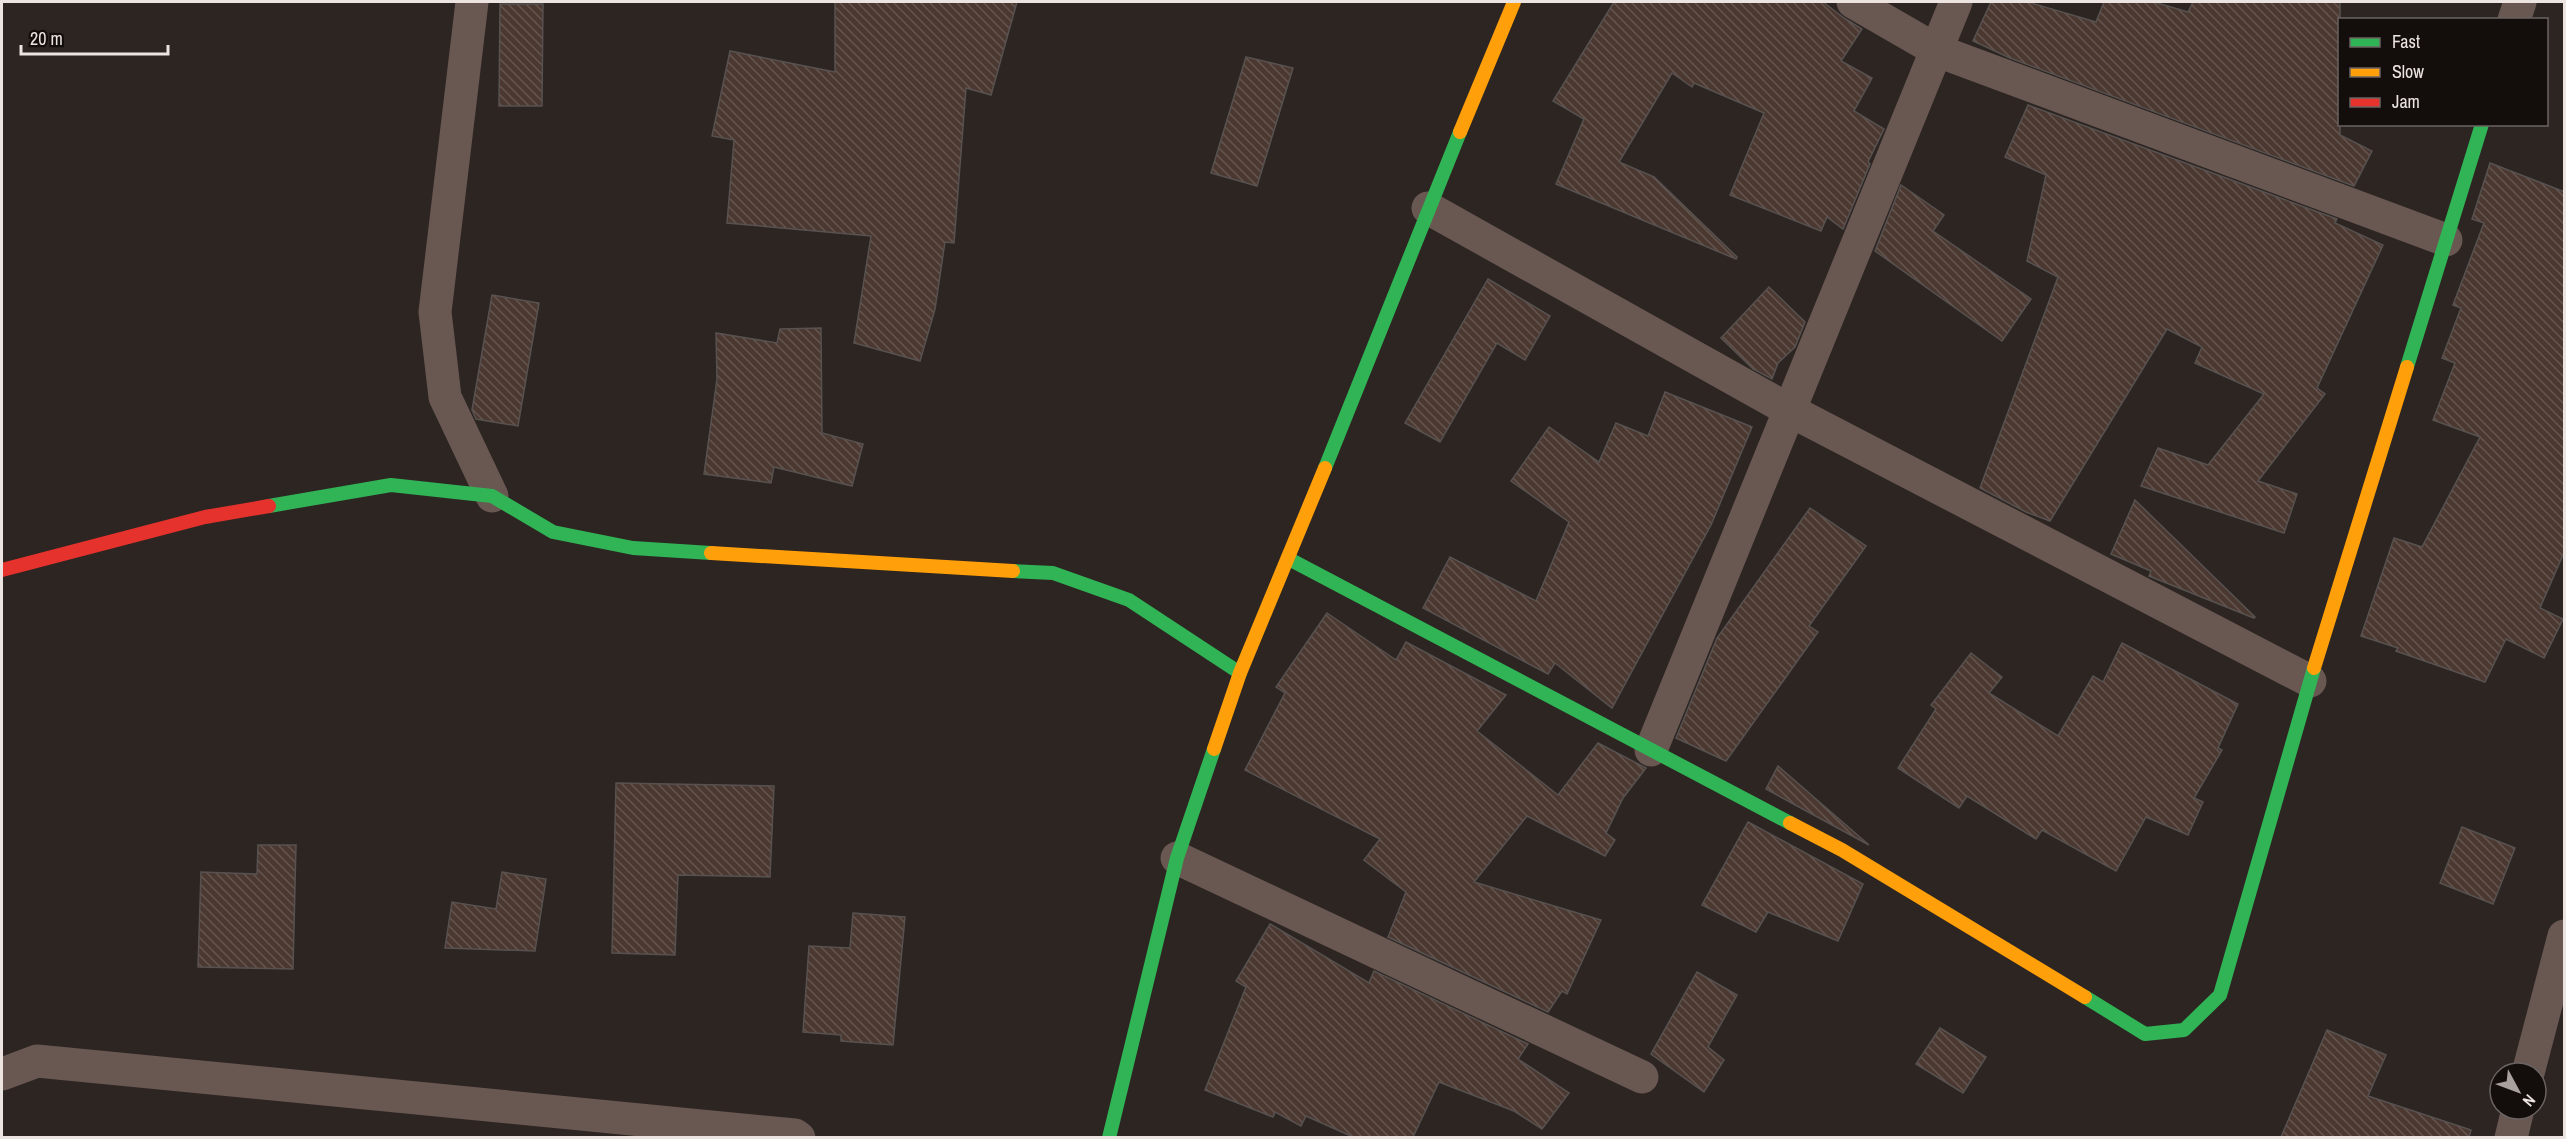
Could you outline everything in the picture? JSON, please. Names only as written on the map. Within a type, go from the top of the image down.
[{"type":"street","points":[[472,2],[435,312],[445,397],[492,496]]},
{"type":"street","points":[[1109,1137],[1177,858],[1240,673],[1289,559],[1428,208],[1514,2]]},
{"type":"street","points":[[1853,2],[1938,51],[2446,240]]},
{"type":"street","points":[[1651,750],[1938,51],[1956,2]]},
{"type":"street","points":[[2515,18],[2520,2]]},
{"type":"street","points":[[1289,559],[1842,850],[2145,1034],[2184,1030],[2220,995],[2310,681],[2481,126]]},
{"type":"street","points":[[1428,208],[1789,410],[2310,681]]},
{"type":"street","points":[[2,570],[205,517],[391,485],[492,496],[553,532],[633,548],[1053,573],[1129,600],[1240,673]]},
{"type":"street","points":[[1177,858],[1642,1077]]},
{"type":"street","points":[[2531,1061],[2565,936]]},
{"type":"street","points":[[2,1074],[37,1061],[799,1137]]},
{"type":"street","points":[[2511,1137],[2515,1121]]},
{"type":"building","points":[[835,2],[1017,2],[991,95],[966,88],[954,243],[945,242],[935,309],[920,361],[854,343],[871,236],[727,223],[734,140],[712,136],[730,51],[835,72]]},
{"type":"building","points":[[1614,2],[1823,2],[1862,29],[1841,61],[1872,78],[1854,111],[1884,129],[1868,162],[1870,164],[1843,229],[1827,217],[1821,231],[1730,195],[1764,113],[1694,83],[1692,87],[1672,73],[1619,162],[1654,177],[1737,257],[1736,259],[1556,184],[1584,119],[1553,101]]},
{"type":"building","points":[[1991,2],[2028,2],[2096,22],[2104,2],[2154,2],[2188,12],[2193,2],[2340,2],[2338,126],[2340,126],[2340,135],[2372,151],[2354,186],[2010,58],[1973,41]]},
{"type":"building","points":[[500,4],[543,4],[542,106],[499,106]]},
{"type":"building","points":[[1246,57],[1293,68],[1257,186],[1211,173]]},
{"type":"building","points":[[2028,105],[2337,219],[2335,223],[2383,245],[2317,388],[2325,394],[2258,481],[2297,494],[2284,533],[2141,486],[2158,448],[2208,465],[2264,394],[2195,363],[2202,347],[2167,329],[2050,521],[2026,512],[1980,488],[2058,277],[2027,261],[2046,175],[2005,157]]},
{"type":"building","points":[[2490,163],[2565,192],[2565,550],[2540,608],[2563,619],[2544,658],[2506,639],[2485,682],[2396,651],[2398,648],[2361,636],[2394,538],[2422,547],[2480,437],[2433,420],[2455,363],[2442,358],[2461,308],[2453,305],[2484,223],[2472,219]]},
{"type":"building","points":[[1901,185],[1944,215],[1933,231],[2031,299],[2002,341],[1875,251]]},
{"type":"building","points":[[1488,279],[1550,316],[1525,360],[1497,343],[1440,442],[1405,423]]},
{"type":"building","points":[[1769,287],[1805,322],[1795,347],[1778,363],[1772,379],[1753,369],[1721,338]]},
{"type":"building","points":[[492,295],[539,303],[518,426],[476,419],[472,410]]},
{"type":"building","points":[[821,328],[822,433],[863,444],[852,486],[774,467],[771,483],[704,474],[717,379],[716,333],[777,343],[780,329]]},
{"type":"building","points":[[1665,392],[1752,427],[1711,525],[1612,708],[1555,663],[1548,674],[1423,608],[1450,557],[1536,601],[1569,522],[1511,481],[1549,427],[1599,462],[1616,423],[1648,436]]},
{"type":"building","points":[[2135,500],[2255,617],[2149,576],[2151,571],[2111,554]]},
{"type":"building","points":[[1810,508],[1866,546],[1809,626],[1818,632],[1726,761],[1676,738],[1717,638]]},
{"type":"building","points":[[1327,613],[1396,660],[1406,642],[1506,695],[1477,731],[1558,795],[1598,743],[1646,768],[1623,798],[1606,833],[1615,840],[1605,856],[1527,816],[1474,882],[1601,920],[1567,994],[1562,991],[1548,1012],[1388,937],[1406,892],[1364,860],[1380,839],[1245,770],[1285,693],[1276,687]]},
{"type":"building","points":[[2122,643],[2238,704],[2218,748],[2222,750],[2194,798],[2203,802],[2188,835],[2146,817],[2116,871],[2042,830],[2036,839],[1967,796],[1959,808],[1898,768],[1936,709],[1931,705],[1971,653],[2002,677],[1989,693],[2058,736],[2093,676],[2103,682]]},
{"type":"building","points":[[1778,766],[1869,845],[1766,789]]},
{"type":"building","points":[[616,783],[774,786],[770,877],[678,875],[675,955],[612,953]]},
{"type":"building","points":[[1748,822],[1863,884],[1838,941],[1768,912],[1756,932],[1702,905]]},
{"type":"building","points":[[2462,827],[2515,848],[2493,904],[2440,883]]},
{"type":"building","points":[[258,845],[296,845],[293,969],[198,967],[201,872],[257,874]]},
{"type":"building","points":[[502,872],[546,879],[535,951],[445,948],[452,902],[496,909]]},
{"type":"building","points":[[853,913],[905,917],[893,1045],[841,1041],[841,1035],[803,1032],[809,946],[850,948]]},
{"type":"building","points":[[1270,924],[1369,983],[1374,971],[1528,1044],[1518,1059],[1569,1093],[1542,1129],[1514,1111],[1439,1082],[1413,1137],[1353,1137],[1306,1116],[1301,1126],[1275,1112],[1273,1117],[1205,1090],[1246,987],[1236,981]]},
{"type":"building","points":[[1697,972],[1737,995],[1708,1047],[1724,1060],[1704,1092],[1651,1054]]},
{"type":"building","points":[[1940,1028],[1986,1057],[1963,1093],[1916,1064]]},
{"type":"building","points":[[2327,1030],[2386,1055],[2368,1096],[2471,1130],[2469,1137],[2281,1137]]},
{"type":"traffic: fast","points":[[2407,367],[2481,126]]},
{"type":"traffic: fast","points":[[1325,468],[1460,132]]},
{"type":"traffic: fast","points":[[269,506],[391,485],[492,496],[553,532],[633,548],[711,553]]},
{"type":"traffic: fast","points":[[1289,559],[1790,823]]},
{"type":"traffic: fast","points":[[1013,571],[1053,573],[1129,600],[1240,673]]},
{"type":"traffic: fast","points":[[2085,997],[2145,1034],[2184,1030],[2220,995],[2314,668]]},
{"type":"traffic: fast","points":[[1109,1138],[1177,858],[1214,749]]},
{"type":"traffic: slow","points":[[1460,132],[1514,2]]},
{"type":"traffic: slow","points":[[2314,668],[2407,367]]},
{"type":"traffic: slow","points":[[1214,749],[1240,673],[1325,468]]},
{"type":"traffic: slow","points":[[711,553],[1013,571]]},
{"type":"traffic: slow","points":[[1790,823],[1842,850],[2085,997]]},
{"type":"traffic: jam","points":[[2,570],[205,517],[269,506]]}]
